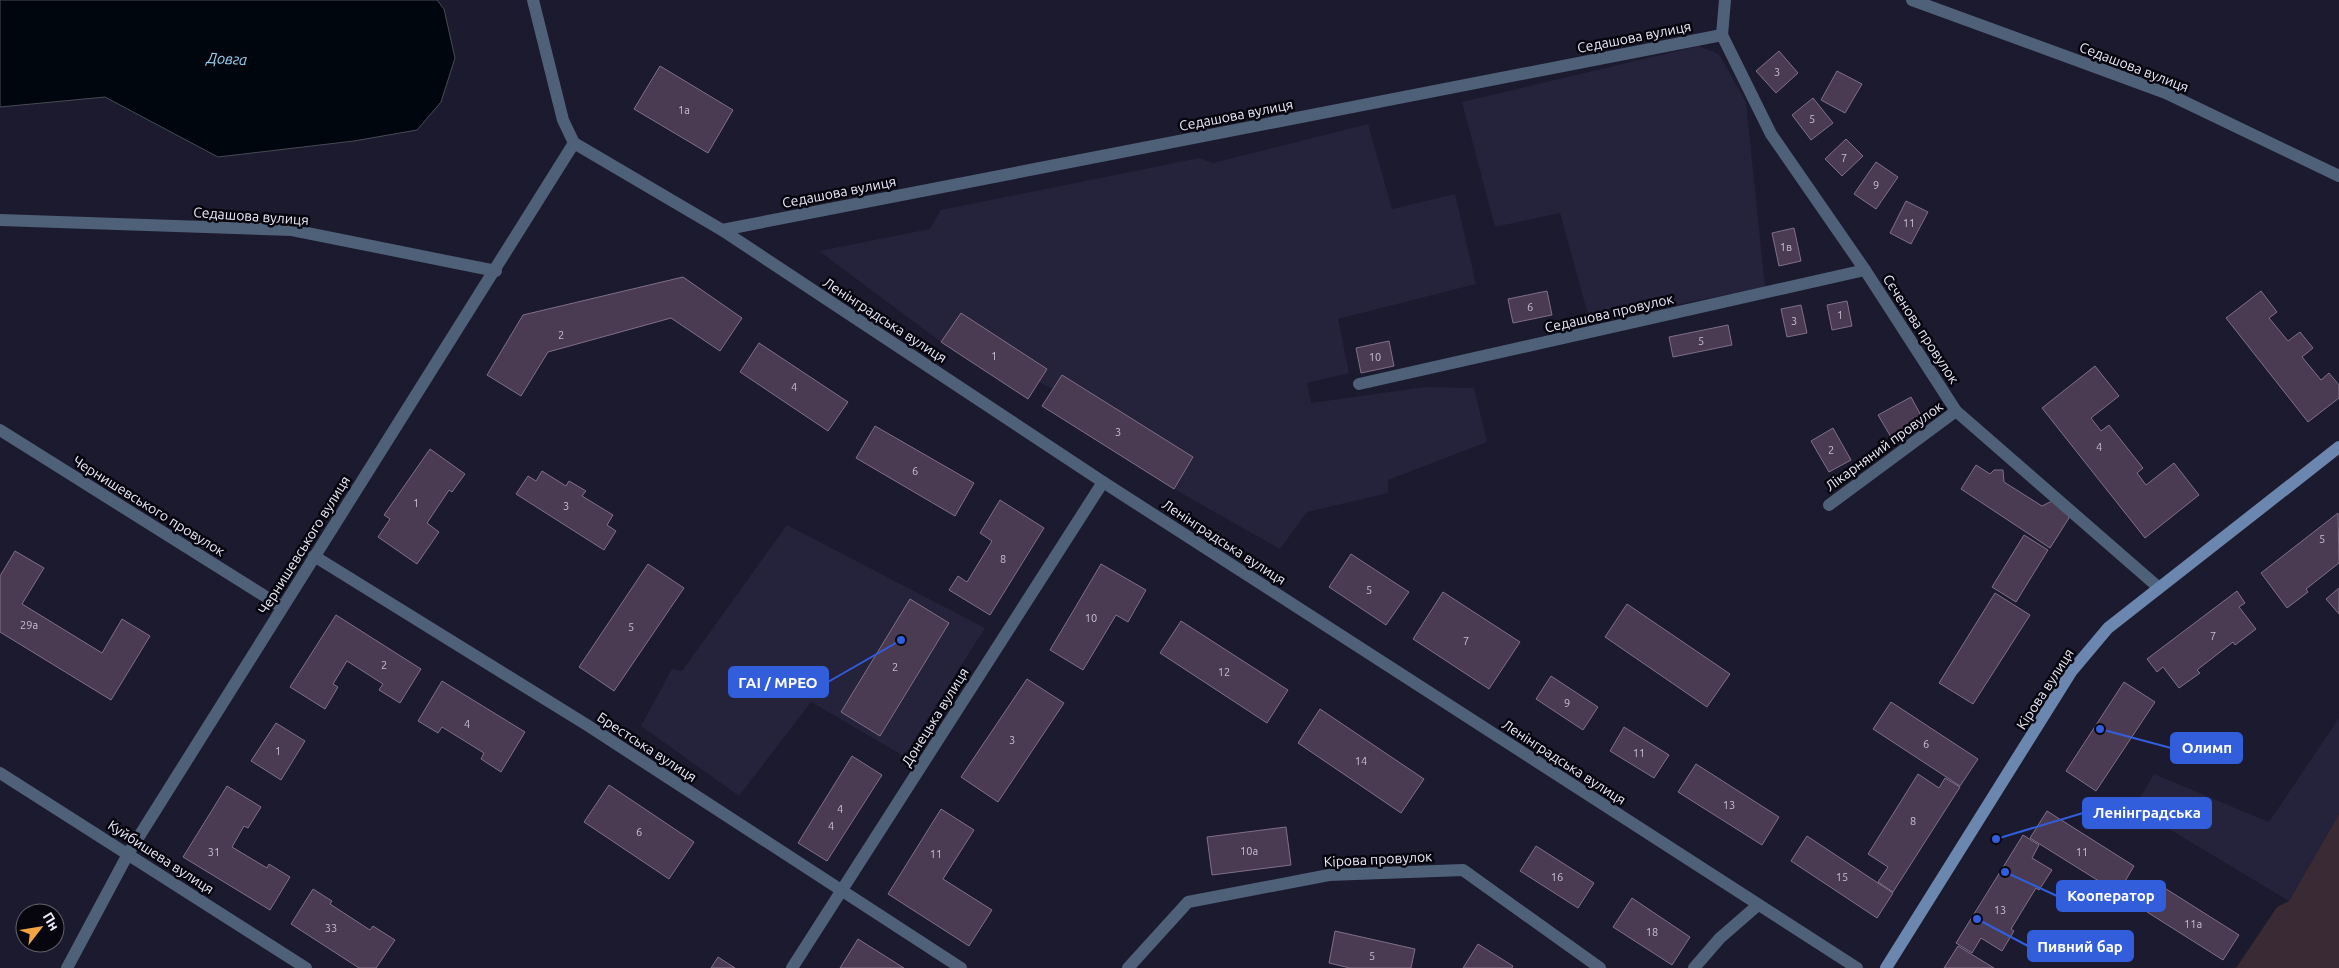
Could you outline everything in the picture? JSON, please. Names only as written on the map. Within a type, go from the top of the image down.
[{"type":"main road","name":"Кірова вулиця","points":[[1886,968],[2071,672],[2108,628],[2339,447]]},
{"type":"street","points":[[533,0],[563,120],[574,143]]},
{"type":"street","points":[[1722,35],[1725,0]]},
{"type":"street","name":"Седашова вулиця","points":[[1912,0],[2166,93],[2339,176]]},
{"type":"street","name":"Седашова вулиця","points":[[722,230],[1722,35]]},
{"type":"street","name":"Сєченова провулок","points":[[1722,35],[1771,134],[1865,270],[1956,411],[2158,587]]},
{"type":"street","name":"Ленінградська вулиця","points":[[574,143],[722,230],[1103,482],[1857,968]]},
{"type":"street","name":"Чернишевського вулиця","points":[[67,968],[128,854],[314,556],[496,271],[574,143]]},
{"type":"street","name":"Седашова вулиця","points":[[0,220],[292,230],[496,271]]},
{"type":"street","name":"Седашова провулок","points":[[1359,384],[1865,270]]},
{"type":"street","name":"Лікарняний провулок","points":[[1829,505],[1956,411]]},
{"type":"street","name":"Чернишевського провулок","points":[[0,430],[282,608]]},
{"type":"street","name":"Донецька вулиця","points":[[792,968],[920,771],[1007,630],[1103,482]]},
{"type":"street","name":"Брестська вулиця","points":[[314,556],[587,725],[961,968]]},
{"type":"street","name":"Куйбишева вулиця","points":[[0,773],[306,968]]},
{"type":"street","name":"Кірова провулок","points":[[1128,968],[1188,902],[1329,875],[1463,870],[1600,968]]},
{"type":"street","points":[[1694,968],[1720,938],[1758,905]]},
{"type":"shaded area","points":[[1699,46],[1719,54],[1746,102],[1765,287],[1590,322],[1560,213],[1495,227],[1462,102]]},
{"type":"shaded area","points":[[1368,124],[1392,209],[1455,194],[1476,284],[1338,319],[1349,373],[1307,383],[1311,403],[1425,387],[1474,388],[1487,442],[1388,480],[1388,493],[1307,512],[1280,549],[1174,489],[1193,457],[1062,375],[1053,389],[1039,382],[1047,369],[961,313],[941,342],[819,251],[930,229],[941,210],[1199,158],[1213,163]]},
{"type":"shaded area","points":[[787,525],[985,628],[904,756],[811,702],[739,796],[641,726],[672,669],[682,671]]},
{"type":"shaded area","points":[[2339,718],[2339,814],[2289,901],[2134,808],[2154,774],[2269,822]]},
{"type":"shaded area","points":[[2339,814],[2339,968],[2236,968],[2277,907],[2289,901]]},
{"type":"water","name":"Довга","points":[[0,0],[437,0],[444,9],[455,58],[441,102],[417,130],[354,141],[218,157],[105,97],[0,107]]},
{"type":"building","points":[[1779,51],[1798,73],[1776,93],[1756,71]]},
{"type":"building","points":[[660,66],[733,110],[708,153],[634,109]]},
{"type":"building","points":[[1837,71],[1862,84],[1845,113],[1821,100]]},
{"type":"building","points":[[1813,98],[1833,123],[1811,140],[1792,115]]},
{"type":"building","points":[[1846,139],[1863,156],[1842,176],[1825,159]]},
{"type":"building","points":[[1876,162],[1898,177],[1876,209],[1854,194]]},
{"type":"building","points":[[1906,201],[1928,212],[1911,244],[1890,233]]},
{"type":"building","points":[[1794,228],[1801,261],[1779,266],[1772,233]]},
{"type":"building","points":[[683,277],[742,318],[720,351],[671,318],[548,352],[521,396],[487,375],[523,315]]},
{"type":"building","points":[[1547,291],[1552,315],[1513,323],[1508,299]]},
{"type":"building","points":[[2261,291],[2277,312],[2269,318],[2288,341],[2300,332],[2313,348],[2302,357],[2321,380],[2329,373],[2339,385],[2339,398],[2308,422],[2226,318]]},
{"type":"building","points":[[1847,301],[1852,326],[1832,330],[1827,305]]},
{"type":"building","points":[[1801,305],[1807,333],[1787,337],[1781,309]]},
{"type":"building","points":[[961,313],[1047,369],[1028,399],[941,342]]},
{"type":"building","points":[[1728,325],[1732,345],[1673,357],[1669,337]]},
{"type":"building","points":[[1389,341],[1394,366],[1361,373],[1356,348]]},
{"type":"building","points":[[759,343],[848,402],[828,431],[740,372]]},
{"type":"building","points":[[2095,366],[2119,396],[2091,418],[2101,431],[2109,425],[2143,468],[2137,473],[2146,485],[2174,463],[2199,495],[2145,538],[2042,408]]},
{"type":"building","points":[[1062,375],[1193,457],[1174,489],[1042,406]]},
{"type":"building","points":[[1911,397],[1923,419],[1891,437],[1878,415]]},
{"type":"building","points":[[875,426],[974,483],[955,516],[856,458]]},
{"type":"building","points":[[1833,428],[1851,460],[1829,472],[1811,441]]},
{"type":"building","points":[[430,449],[465,474],[452,492],[449,490],[427,523],[439,532],[417,564],[378,537],[390,519],[384,515]]},
{"type":"building","points":[[1976,465],[1990,474],[1994,470],[2003,470],[2004,482],[2042,506],[2052,501],[2067,510],[2069,518],[2050,548],[1961,489]]},
{"type":"building","points":[[542,471],[566,486],[569,481],[586,491],[582,496],[613,515],[607,525],[616,531],[604,550],[516,494],[528,476],[536,481]]},
{"type":"building","points":[[1000,500],[1044,528],[990,615],[949,590],[958,576],[967,582],[992,541],[980,533]]},
{"type":"building","points":[[2338,513],[2339,563],[2306,589],[2308,592],[2287,608],[2261,573]]},
{"type":"building","points":[[2024,535],[2048,550],[2016,602],[1992,587]]},
{"type":"building","points":[[15,551],[44,568],[22,604],[102,653],[122,619],[150,636],[111,700],[0,632],[0,576]]},
{"type":"building","points":[[1351,554],[1409,592],[1386,625],[1329,587]]},
{"type":"building","points":[[648,564],[684,588],[614,691],[579,667]]},
{"type":"building","points":[[1101,564],[1146,590],[1128,622],[1116,615],[1083,670],[1050,650]]},
{"type":"building","points":[[2339,588],[2339,614],[2326,599]]},
{"type":"building","points":[[2237,591],[2245,603],[2239,607],[2256,629],[2235,645],[2233,642],[2197,670],[2200,673],[2179,688],[2163,667],[2157,672],[2147,659]]},
{"type":"building","points":[[1443,592],[1520,642],[1489,689],[1413,639]]},
{"type":"building","points":[[1995,593],[2030,615],[1973,704],[1939,683]]},
{"type":"building","points":[[910,599],[949,623],[880,736],[841,712]]},
{"type":"building","points":[[1627,604],[1730,674],[1707,707],[1605,637]]},
{"type":"building","points":[[336,615],[421,669],[400,703],[379,690],[383,684],[347,661],[333,684],[338,687],[325,709],[290,687]]},
{"type":"building","points":[[1181,621],[1288,690],[1267,723],[1160,653]]},
{"type":"building","points":[[1551,676],[1598,707],[1583,730],[1536,699]]},
{"type":"building","points":[[1027,679],[1064,703],[998,802],[961,777]]},
{"type":"building","points":[[442,681],[525,732],[501,772],[481,759],[484,753],[442,727],[438,733],[418,721]]},
{"type":"building","points":[[2124,682],[2155,702],[2096,791],[2066,771]]},
{"type":"building","points":[[1891,702],[1978,759],[1960,786],[1873,729]]},
{"type":"building","points":[[1320,709],[1424,779],[1401,813],[1298,743]]},
{"type":"building","points":[[276,723],[305,741],[281,780],[251,761]]},
{"type":"building","points":[[1624,727],[1669,755],[1654,778],[1610,751]]},
{"type":"building","points":[[852,756],[882,775],[827,861],[798,843]]},
{"type":"building","points":[[1696,764],[1779,817],[1762,845],[1678,792]]},
{"type":"building","points":[[1918,774],[1939,788],[1945,778],[1960,787],[1893,892],[1878,882],[1888,867],[1868,854]]},
{"type":"building","points":[[609,785],[694,842],[669,879],[584,822]]},
{"type":"building","points":[[227,786],[261,807],[248,828],[244,826],[232,847],[267,868],[269,864],[290,877],[270,910],[183,857]]},
{"type":"building","points":[[941,809],[974,830],[943,879],[992,910],[969,946],[888,894]]},
{"type":"building","points":[[2047,811],[2134,866],[2118,893],[2030,838]]},
{"type":"building","points":[[1286,827],[1291,865],[1212,875],[1207,837]]},
{"type":"building","points":[[2023,835],[2039,845],[2032,858],[2052,870],[2039,890],[2036,888],[2011,929],[2014,931],[2002,951],[1981,938],[1972,953],[1956,943]]},
{"type":"building","points":[[1807,836],[1893,893],[1877,918],[1791,861]]},
{"type":"building","points":[[1536,846],[1594,883],[1578,908],[1520,871]]},
{"type":"building","points":[[2163,887],[2239,935],[2223,960],[2147,912]]},
{"type":"building","points":[[313,889],[332,901],[330,904],[370,930],[373,926],[395,940],[376,968],[359,968],[291,924]]},
{"type":"building","points":[[1632,898],[1690,937],[1672,965],[1613,927]]},
{"type":"building","points":[[1335,931],[1415,949],[1411,968],[1350,968],[1329,963]]},
{"type":"building","points":[[858,939],[904,968],[840,968]]},
{"type":"building","points":[[1478,944],[1513,966],[1512,968],[1463,968]]},
{"type":"building","points":[[1958,946],[1994,968],[1944,968]]},
{"type":"building","points":[[718,957],[735,968],[711,968]]},
{"type":"place","name":"ГАІ / МРЕО","points":[[901,640]]},
{"type":"place","name":"Олимп","points":[[2100,729]]},
{"type":"place","name":"Ленінградська","points":[[1996,839]]},
{"type":"place","name":"Кооператор","points":[[2005,872]]},
{"type":"place","name":"Пивний бар","points":[[1977,919]]}]
